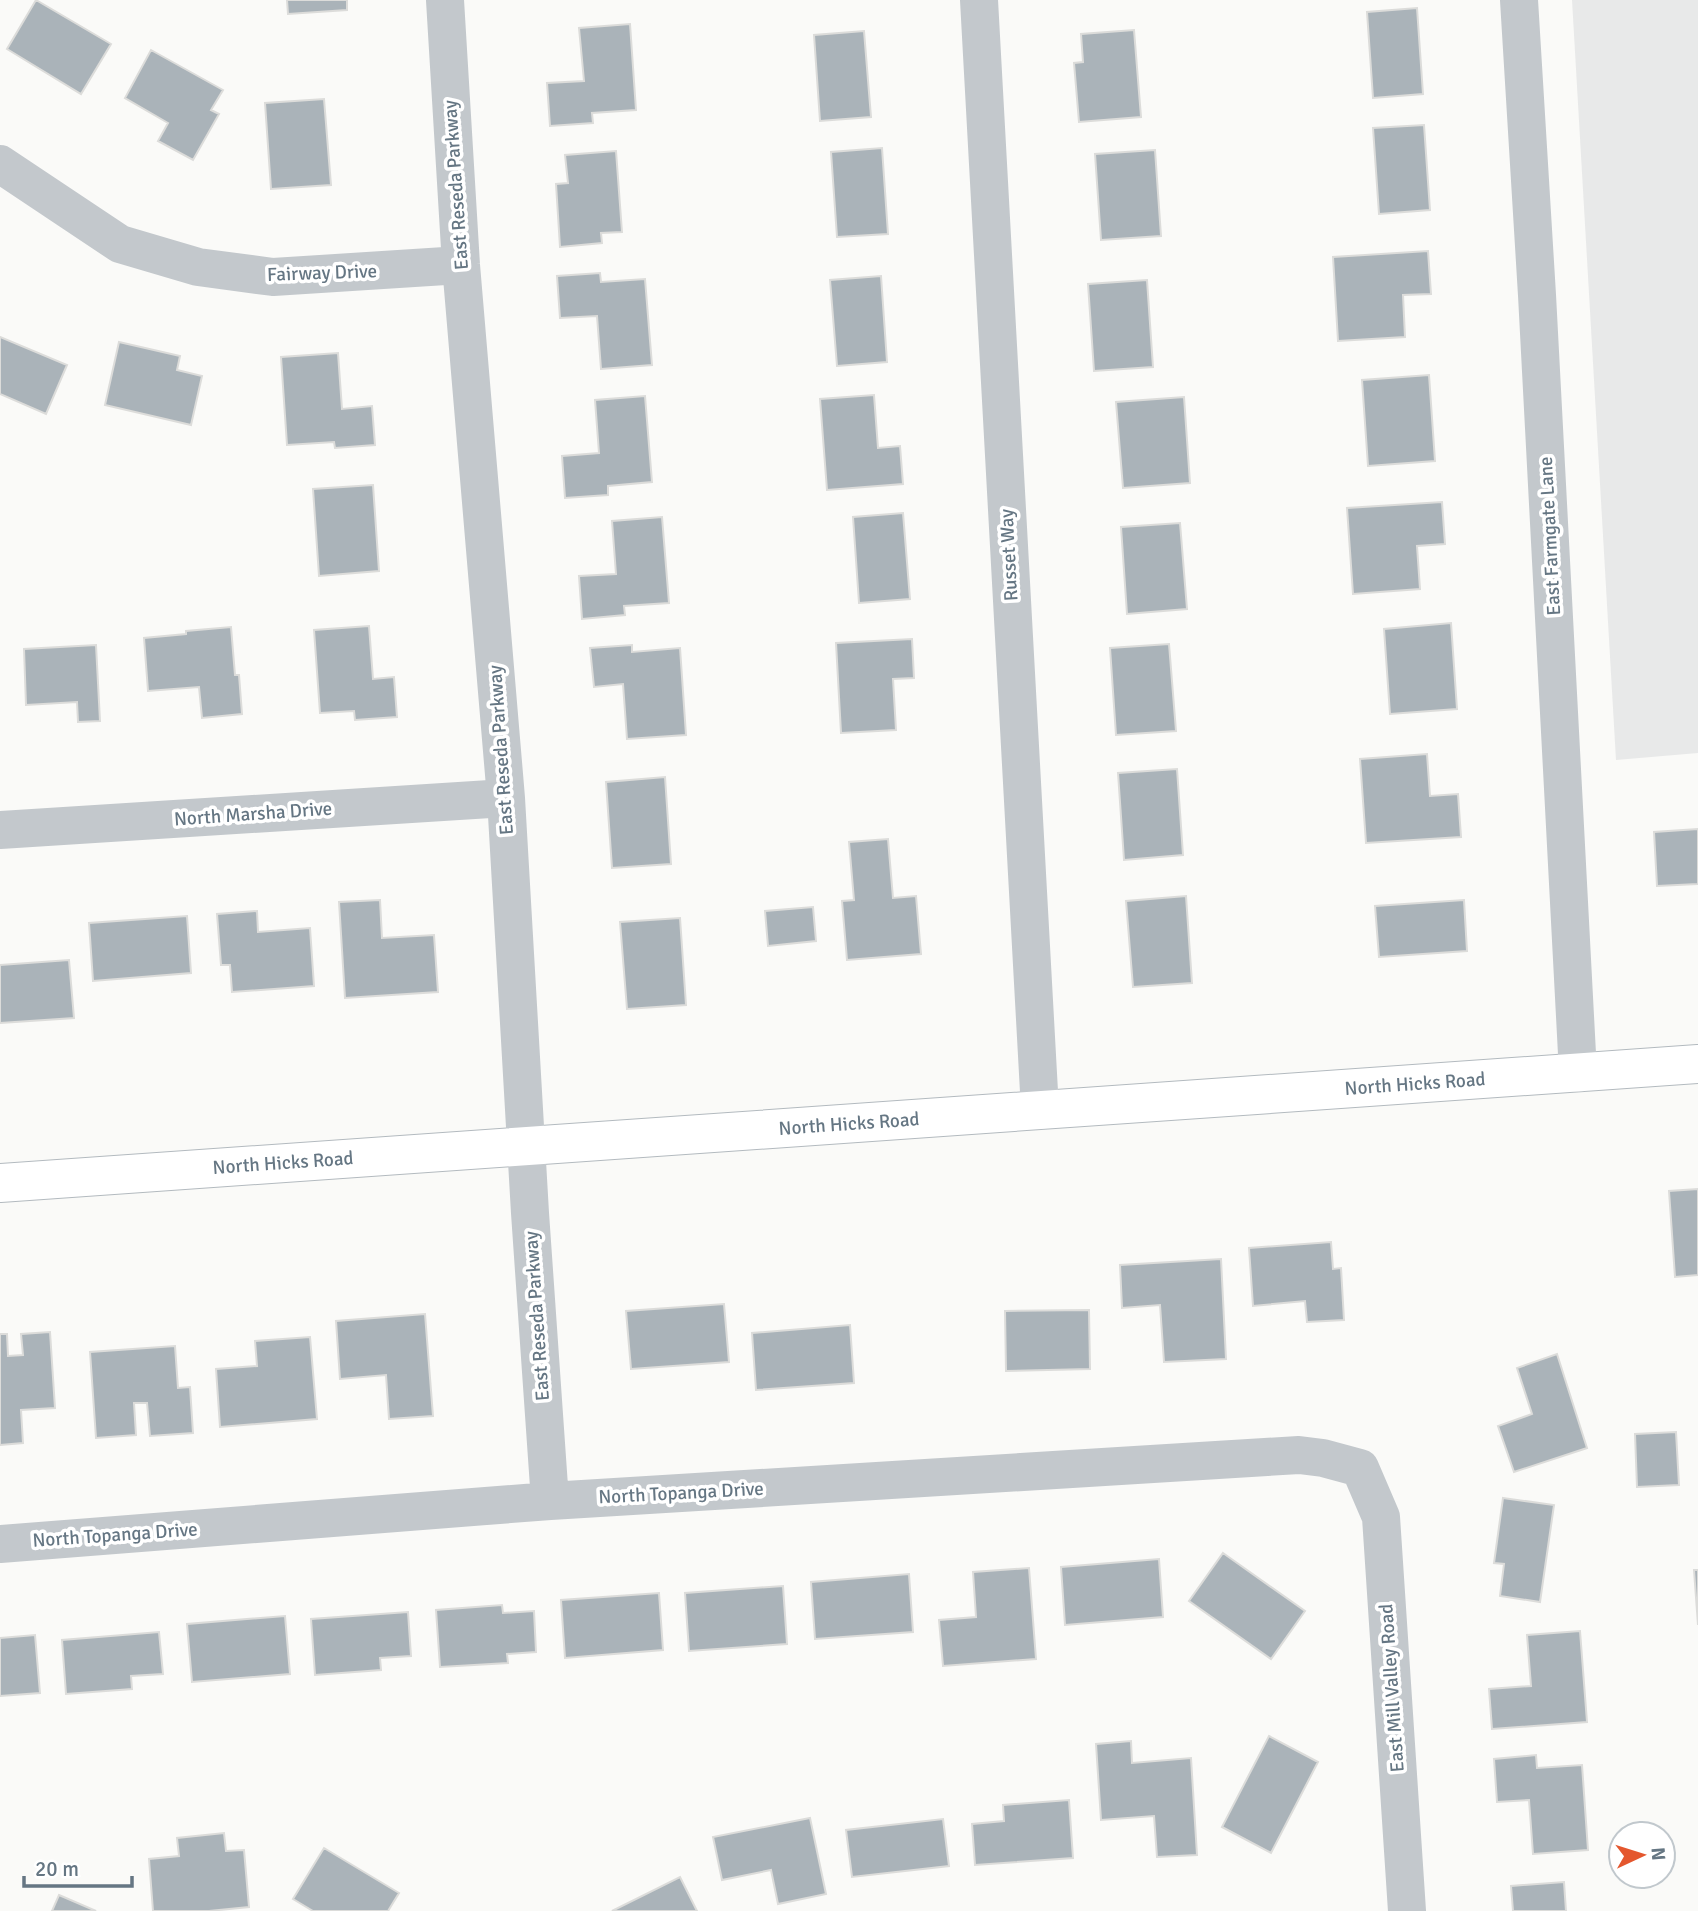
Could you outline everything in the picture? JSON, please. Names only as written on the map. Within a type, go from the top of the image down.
[{"type":"main road","name":"North Hicks Road","points":[[0,1183],[1698,1064]]},
{"type":"street","name":"East Reseda Parkway","points":[[445,0],[461,265],[506,798],[550,1501]]},
{"type":"street","name":"Russet Way","points":[[979,0],[1040,1110]]},
{"type":"street","name":"East Farmgate Lane","points":[[1518,0],[1537,295],[1578,1073]]},
{"type":"street","name":"Fairway Drive","points":[[0,164],[120,244],[198,267],[273,276],[461,265]]},
{"type":"street","name":"North Marsha Drive","points":[[0,830],[506,798]]},
{"type":"street","name":"North Topanga Drive","points":[[0,1544],[550,1501],[1299,1455],[1324,1458],[1360,1468]]},
{"type":"street","name":"East Mill Valley Road","points":[[1360,1468],[1381,1517],[1407,1911]]},
{"type":"shaded area","points":[[1572,0],[1698,0],[1698,753],[1616,760]]},
{"type":"building","points":[[36,0],[111,44],[81,94],[7,49]]},
{"type":"building","points":[[287,0],[347,0],[347,10],[288,14]]},
{"type":"building","points":[[1417,8],[1423,94],[1373,98],[1367,12]]},
{"type":"building","points":[[630,24],[636,110],[592,113],[593,123],[550,126],[547,83],[584,81],[579,28]]},
{"type":"building","points":[[1134,30],[1141,117],[1079,122],[1074,63],[1083,62],[1081,34]]},
{"type":"building","points":[[864,31],[871,117],[820,121],[814,35]]},
{"type":"building","points":[[151,50],[223,90],[211,110],[219,114],[193,160],[158,141],[168,123],[125,98]]},
{"type":"building","points":[[324,99],[331,185],[271,189],[265,103]]},
{"type":"building","points":[[1424,125],[1430,210],[1379,214],[1373,128]]},
{"type":"building","points":[[882,148],[888,234],[837,237],[831,152]]},
{"type":"building","points":[[1155,150],[1161,236],[1101,240],[1095,154]]},
{"type":"building","points":[[616,151],[622,232],[601,233],[602,243],[560,247],[556,184],[568,183],[565,155]]},
{"type":"building","points":[[1428,251],[1431,294],[1403,295],[1405,337],[1338,341],[1333,257]]},
{"type":"building","points":[[600,273],[601,282],[645,279],[652,365],[601,369],[597,316],[560,318],[557,276]]},
{"type":"building","points":[[881,276],[887,362],[837,366],[830,280]]},
{"type":"building","points":[[1147,280],[1153,367],[1094,371],[1088,284]]},
{"type":"building","points":[[0,337],[67,365],[46,414],[0,394]]},
{"type":"building","points":[[119,342],[180,356],[177,370],[202,376],[191,425],[105,405]]},
{"type":"building","points":[[338,353],[342,409],[372,406],[375,445],[335,448],[334,442],[287,445],[281,357]]},
{"type":"building","points":[[1429,375],[1435,461],[1368,466],[1362,380]]},
{"type":"building","points":[[874,395],[878,448],[900,446],[903,484],[827,490],[820,399]]},
{"type":"building","points":[[645,396],[652,482],[608,486],[608,495],[565,498],[562,456],[599,453],[595,400]]},
{"type":"building","points":[[1184,397],[1190,483],[1123,488],[1116,402]]},
{"type":"building","points":[[373,485],[379,571],[319,576],[313,489]]},
{"type":"building","points":[[1442,502],[1445,544],[1417,546],[1420,589],[1353,594],[1347,508]]},
{"type":"building","points":[[903,513],[910,599],[859,603],[853,517]]},
{"type":"building","points":[[662,517],[669,603],[624,606],[625,615],[582,619],[579,576],[616,574],[612,521]]},
{"type":"building","points":[[1180,523],[1187,609],[1127,614],[1121,527]]},
{"type":"building","points":[[1451,623],[1457,709],[1390,714],[1384,629]]},
{"type":"building","points":[[369,626],[373,679],[394,677],[397,717],[355,720],[354,711],[320,713],[314,630]]},
{"type":"building","points":[[231,627],[242,714],[202,718],[199,687],[148,691],[144,638]]},
{"type":"building","points":[[912,639],[914,678],[893,679],[896,730],[841,733],[836,643]]},
{"type":"building","points":[[1169,644],[1176,731],[1116,735],[1110,648]]},
{"type":"building","points":[[96,645],[100,721],[78,722],[77,702],[26,705],[24,649]]},
{"type":"building","points":[[632,645],[632,652],[680,648],[686,735],[627,739],[623,684],[594,687],[590,648]]},
{"type":"building","points":[[1427,754],[1430,796],[1458,794],[1461,837],[1366,843],[1360,759]]},
{"type":"building","points":[[1177,769],[1183,855],[1124,860],[1118,773]]},
{"type":"building","points":[[665,777],[671,864],[612,868],[606,782]]},
{"type":"building","points":[[1698,829],[1698,884],[1657,886],[1654,832]]},
{"type":"building","points":[[888,839],[893,898],[916,896],[921,954],[847,960],[842,901],[854,900],[849,842]]},
{"type":"building","points":[[1186,896],[1192,983],[1133,987],[1126,901]]},
{"type":"building","points":[[380,900],[382,938],[434,935],[438,992],[345,998],[339,902]]},
{"type":"building","points":[[1464,900],[1467,951],[1379,957],[1375,906]]},
{"type":"building","points":[[813,907],[816,941],[768,946],[765,911]]},
{"type":"building","points":[[257,911],[258,932],[310,928],[314,986],[232,992],[230,965],[221,965],[217,914]]},
{"type":"building","points":[[187,916],[191,973],[93,981],[89,923]]},
{"type":"building","points":[[680,918],[686,1005],[627,1009],[620,922]]},
{"type":"building","points":[[69,960],[74,1018],[0,1023],[0,965]]},
{"type":"building","points":[[1698,1189],[1698,1275],[1675,1277],[1669,1191]]},
{"type":"building","points":[[1331,1242],[1333,1269],[1341,1268],[1344,1320],[1307,1322],[1305,1301],[1253,1306],[1249,1248]]},
{"type":"building","points":[[1221,1259],[1226,1359],[1164,1362],[1160,1305],[1122,1308],[1120,1265]]},
{"type":"building","points":[[724,1304],[729,1362],[631,1369],[626,1311]]},
{"type":"building","points":[[1089,1310],[1090,1369],[1006,1371],[1005,1311]]},
{"type":"building","points":[[425,1314],[433,1416],[389,1419],[386,1375],[340,1379],[336,1321]]},
{"type":"building","points":[[850,1325],[854,1383],[756,1390],[752,1333]]},
{"type":"building","points":[[50,1332],[55,1408],[21,1410],[23,1443],[0,1445],[0,1334],[7,1334],[8,1356],[23,1355],[21,1334]]},
{"type":"building","points":[[310,1337],[317,1419],[220,1427],[216,1369],[257,1366],[255,1341]]},
{"type":"building","points":[[175,1346],[178,1388],[190,1387],[193,1433],[150,1436],[147,1403],[134,1403],[136,1435],[96,1438],[90,1352]]},
{"type":"building","points":[[1557,1354],[1587,1448],[1514,1472],[1498,1426],[1532,1414],[1517,1368]]},
{"type":"building","points":[[1676,1432],[1679,1485],[1637,1487],[1635,1434]]},
{"type":"building","points":[[1503,1498],[1554,1505],[1540,1602],[1500,1596],[1504,1564],[1494,1563]]},
{"type":"building","points":[[1223,1553],[1305,1611],[1271,1659],[1189,1601]]},
{"type":"building","points":[[1159,1559],[1163,1617],[1065,1625],[1061,1567]]},
{"type":"building","points":[[1029,1568],[1036,1659],[943,1666],[939,1620],[976,1617],[973,1572]]},
{"type":"building","points":[[1694,1570],[1698,1570],[1698,1625]]},
{"type":"building","points":[[909,1574],[913,1632],[815,1639],[811,1582]]},
{"type":"building","points":[[783,1586],[787,1644],[689,1651],[685,1593]]},
{"type":"building","points":[[659,1593],[663,1650],[565,1658],[561,1600]]},
{"type":"building","points":[[502,1605],[503,1613],[534,1611],[536,1652],[507,1654],[508,1663],[440,1667],[436,1610]]},
{"type":"building","points":[[408,1612],[411,1656],[380,1658],[381,1670],[315,1675],[311,1619]]},
{"type":"building","points":[[285,1616],[290,1674],[192,1682],[187,1624]]},
{"type":"building","points":[[1580,1631],[1587,1722],[1492,1729],[1489,1689],[1531,1686],[1527,1635]]},
{"type":"building","points":[[159,1632],[163,1674],[131,1676],[132,1689],[66,1694],[62,1640]]},
{"type":"building","points":[[35,1635],[40,1693],[0,1696],[0,1638]]},
{"type":"building","points":[[1269,1736],[1318,1762],[1271,1853],[1222,1827]]},
{"type":"building","points":[[1131,1741],[1132,1763],[1191,1758],[1197,1855],[1157,1857],[1154,1816],[1101,1820],[1096,1744]]},
{"type":"building","points":[[1536,1755],[1537,1768],[1582,1765],[1588,1850],[1533,1854],[1529,1800],[1497,1802],[1494,1759]]},
{"type":"building","points":[[1069,1800],[1073,1858],[975,1865],[972,1824],[1004,1821],[1003,1805]]},
{"type":"building","points":[[810,1818],[826,1894],[778,1904],[771,1870],[722,1880],[713,1837]]},
{"type":"building","points":[[943,1819],[949,1866],[852,1877],[846,1830]]},
{"type":"building","points":[[224,1833],[226,1851],[244,1850],[249,1907],[209,1911],[153,1911],[149,1859],[179,1856],[177,1838]]},
{"type":"building","points":[[324,1848],[399,1893],[388,1911],[313,1911],[293,1899]]},
{"type":"building","points":[[680,1877],[697,1911],[612,1911]]},
{"type":"building","points":[[1564,1882],[1566,1911],[1513,1911],[1511,1886]]},
{"type":"building","points":[[59,1895],[96,1911],[52,1911]]}]
